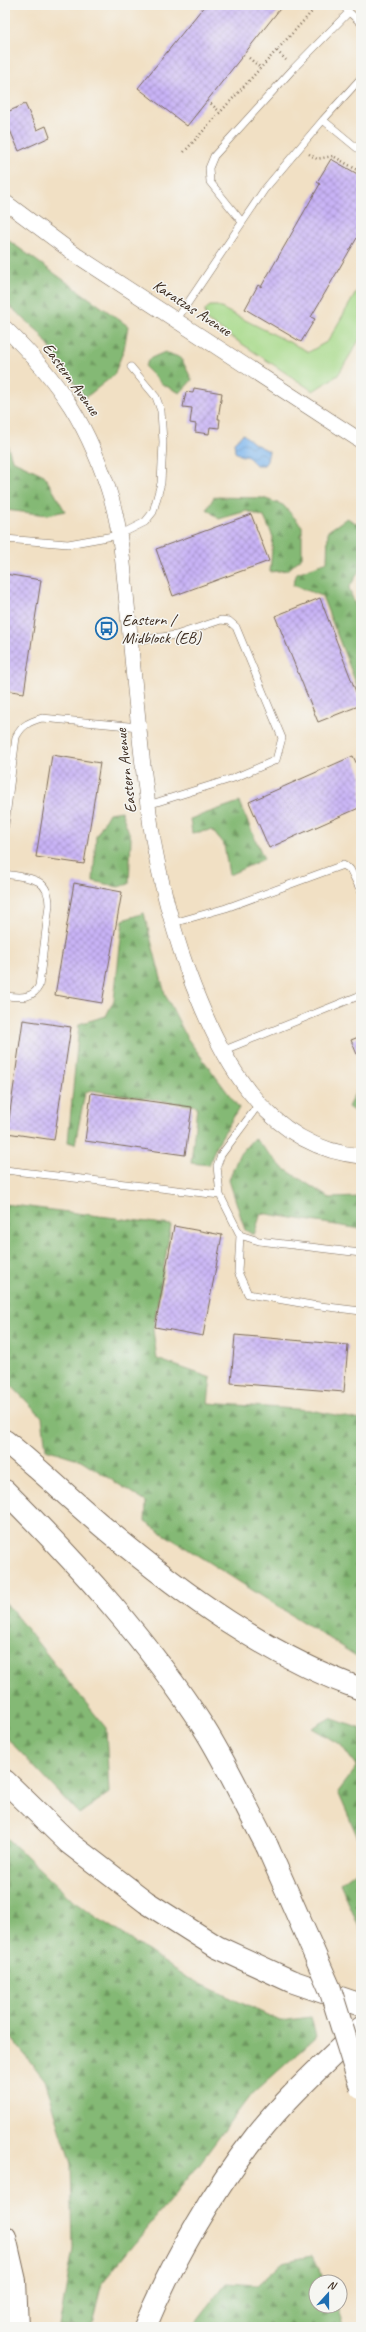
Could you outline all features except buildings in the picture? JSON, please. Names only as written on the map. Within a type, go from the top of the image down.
[{"type":"highway","points":[[5,1441],[107,1530],[170,1582],[203,1606],[278,1651],[308,1667],[361,1689]]},
{"type":"highway","points":[[5,1491],[95,1584],[158,1663],[204,1729],[267,1846],[330,1989],[361,2088]]},
{"type":"highway","points":[[5,1781],[69,1843],[146,1902],[217,1947],[291,1981],[361,2005]]},
{"type":"highway","points":[[144,2327],[184,2247],[212,2201],[256,2137],[298,2090],[361,2028]]},
{"type":"highway","points":[[5,2237],[15,2281],[17,2327]]},
{"type":"street","name":"Karatzas Avenue","points":[[5,202],[76,255],[177,319],[361,441]]},
{"type":"street","name":"Eastern Avenue","points":[[5,328],[45,369],[78,416],[100,465],[112,503],[119,535],[148,805],[164,894],[196,994],[221,1051],[259,1104],[276,1121],[313,1144],[330,1151],[361,1156]]},
{"type":"lane","points":[[342,5],[361,23]]},
{"type":"lane","points":[[242,222],[210,182],[209,168],[214,156],[294,68],[349,12]]},
{"type":"lane","points":[[177,319],[264,190],[323,120],[361,78]]},
{"type":"lane","points":[[323,120],[357,148]]},
{"type":"lane","points":[[5,539],[68,544],[119,535],[145,522],[153,512],[162,483],[163,442],[161,411],[156,397],[131,367]]},
{"type":"lane","points":[[131,641],[163,638],[221,620],[229,621],[236,627],[282,738],[276,760],[234,778],[148,805]]},
{"type":"lane","points":[[5,825],[16,737],[21,728],[30,721],[42,718],[139,727]]},
{"type":"lane","points":[[173,923],[226,908],[343,865],[350,868],[361,891]]},
{"type":"lane","points":[[5,874],[34,879],[43,884],[49,892],[49,905],[39,986],[36,993],[31,996],[5,996]]},
{"type":"lane","points":[[221,1051],[361,996]]},
{"type":"lane","points":[[259,1104],[221,1155],[216,1166],[220,1195],[240,1235],[238,1272],[248,1294],[312,1305],[361,1311]]},
{"type":"lane","points":[[5,1170],[220,1195]]},
{"type":"lane","points":[[240,1235],[259,1241],[361,1253]]},
{"type":"path","points":[[184,152],[318,5]]},
{"type":"path","points":[[249,58],[261,68]]},
{"type":"path","points":[[208,101],[220,112]]},
{"type":"path","points":[[299,148],[317,158],[333,156],[361,172]]},
{"type":"green space","points":[[5,238],[128,326],[124,349],[114,375],[85,398],[39,332],[5,302]]},
{"type":"green space","points":[[361,284],[361,337],[338,375],[313,391],[206,320],[205,310],[210,306],[217,306],[309,352],[328,341]]},
{"type":"green space","points":[[165,352],[181,358],[192,380],[180,393],[162,384],[145,367],[149,359]]},
{"type":"green space","points":[[5,437],[12,460],[44,475],[65,511],[48,515],[5,510]]},
{"type":"green space","points":[[214,497],[263,498],[283,505],[302,526],[302,557],[288,570],[270,572],[273,537],[264,517],[247,511],[219,519],[207,509]]},
{"type":"green space","points":[[347,518],[361,526],[361,568],[349,588],[361,622],[361,696],[322,596],[293,585],[297,573],[327,562],[328,531]]},
{"type":"green space","points":[[239,802],[264,859],[229,875],[224,845],[212,830],[192,833],[190,819]]},
{"type":"green space","points":[[121,811],[131,838],[129,884],[118,887],[93,881],[96,836],[109,813]]},
{"type":"green space","points":[[144,913],[165,994],[187,1038],[239,1108],[216,1146],[209,1165],[191,1163],[197,1106],[90,1090],[85,1093],[75,1144],[68,1142],[79,1024],[106,1016],[114,1000],[123,920]]},
{"type":"green space","points":[[358,1087],[361,1090],[361,1111],[358,1114],[348,1107]]},
{"type":"green space","points":[[254,1138],[282,1167],[329,1198],[361,1197],[361,1229],[261,1213],[254,1235],[245,1230],[229,1180],[239,1155]]},
{"type":"green space","points":[[5,1204],[171,1225],[153,1330],[157,1359],[211,1378],[208,1403],[310,1410],[361,1420],[361,1659],[145,1522],[146,1502],[81,1460],[46,1449],[42,1417],[5,1379]]},
{"type":"green space","points":[[5,1602],[106,1728],[109,1793],[79,1814],[5,1736]]},
{"type":"green space","points":[[330,1718],[361,1729],[361,1845],[338,1792],[357,1767],[341,1745],[312,1728]]},
{"type":"green space","points":[[5,1836],[74,1902],[186,1977],[280,2021],[311,2017],[316,2037],[249,2097],[194,2171],[102,2283],[91,2327],[59,2327],[73,2249],[71,2164],[45,2080],[5,2030]]},
{"type":"green space","points":[[361,1867],[361,1932],[340,1883]]},
{"type":"green space","points":[[311,2256],[322,2274],[308,2274],[308,2314],[341,2314],[345,2327],[192,2327],[226,2283],[257,2285],[283,2262]]},
{"type":"water","points":[[243,434],[255,444],[269,451],[267,461],[264,465],[256,465],[246,455],[242,456],[235,452],[234,442]]},
{"type":"place","name":"Eastern / Midblock (EB)","points":[[106,629]]}]
